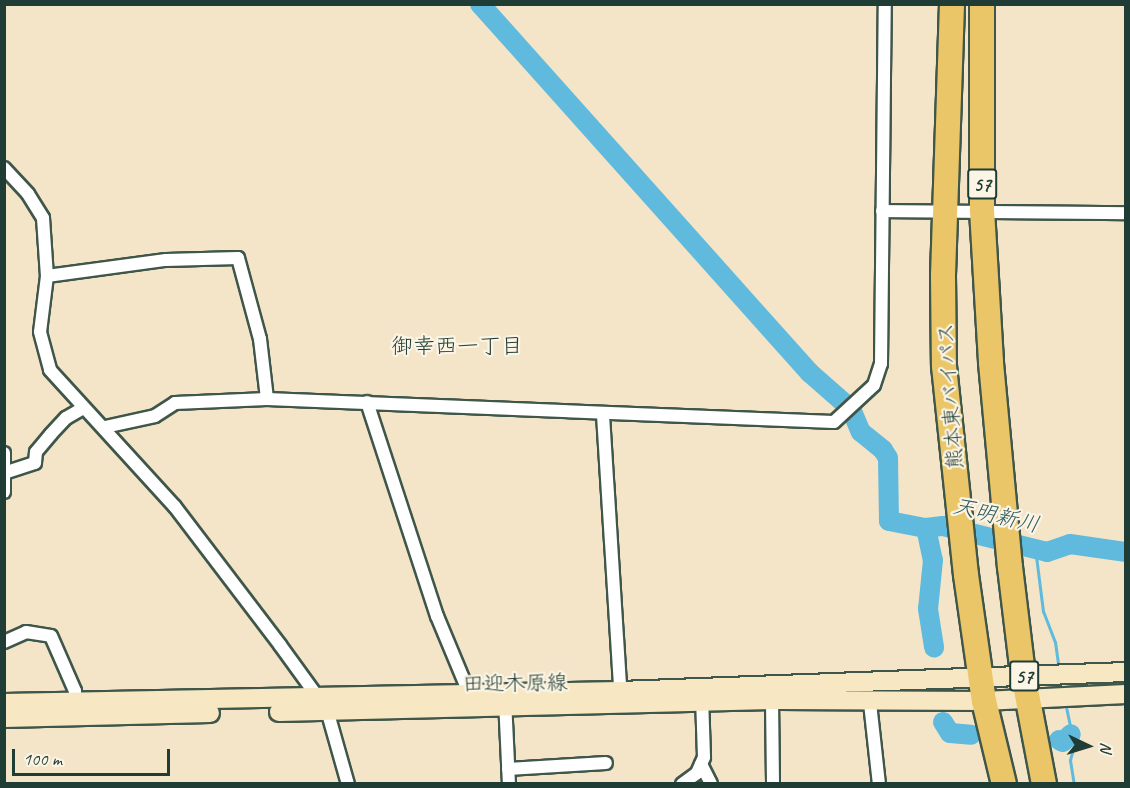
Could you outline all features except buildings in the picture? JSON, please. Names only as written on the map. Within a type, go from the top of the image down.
[{"type":"highway","name":"熊本東バイパス","points":[[952,4],[948,210],[943,276],[944,366],[966,575],[984,701],[1004,783]]},
{"type":"highway","name":"熊本東バイパス","points":[[982,4],[982,210],[991,363],[1010,567],[1023,674],[1044,783]]},
{"type":"main road","name":"田迎木原線","points":[[4,718],[322,704],[702,695],[1023,674],[1125,672]]},
{"type":"main road","name":"田迎木原線","points":[[702,695],[870,703],[984,701],[1125,694]]},
{"type":"main road","name":"田迎木原線","points":[[4,703],[322,704]]},
{"type":"street","points":[[105,427],[154,416],[176,403],[267,399],[367,402],[603,416],[834,422],[874,385],[881,364],[885,4]]},
{"type":"street","points":[[4,168],[28,194],[42,218],[47,276],[42,345],[50,370],[83,408],[105,427],[175,507],[322,704],[348,783]]},
{"type":"street","points":[[882,211],[982,210],[1125,213]]},
{"type":"street","points":[[47,276],[166,260],[237,258],[260,339],[268,382],[267,399]]},
{"type":"street","points":[[367,402],[438,616],[472,700]]},
{"type":"street","points":[[7,472],[35,464],[36,452],[51,434],[66,418],[83,408]]},
{"type":"street","points":[[603,416],[621,697]]},
{"type":"street","points":[[4,453],[7,472],[4,492]]},
{"type":"street","points":[[4,642],[26,632],[51,636],[75,692],[75,702]]},
{"type":"street","points":[[682,783],[697,773],[701,764],[702,695]]},
{"type":"street","points":[[505,700],[509,783]]},
{"type":"street","points":[[772,700],[773,783]]},
{"type":"street","points":[[870,703],[879,783]]},
{"type":"street","points":[[508,769],[606,763]]},
{"type":"street","points":[[701,764],[711,783]]},
{"type":"waterway","points":[[480,4],[810,373],[851,409],[861,432],[883,450],[888,458],[889,521],[926,528],[933,560],[928,609],[934,648]]},
{"type":"waterway","name":"天明新川","points":[[926,528],[943,526],[1047,552],[1070,544],[1126,552]]},
{"type":"waterway","points":[[1035,548],[1043,611],[1055,642],[1059,669]]},
{"type":"waterway","points":[[1065,702],[1074,745],[1070,760],[1074,784]]},
{"type":"waterway","points":[[943,722],[950,733],[971,735]]},
{"type":"waterway","points":[[1059,740],[1063,742],[1071,734]]},
{"type":"district","name":"御幸西一丁目","points":[[457,347]]}]
